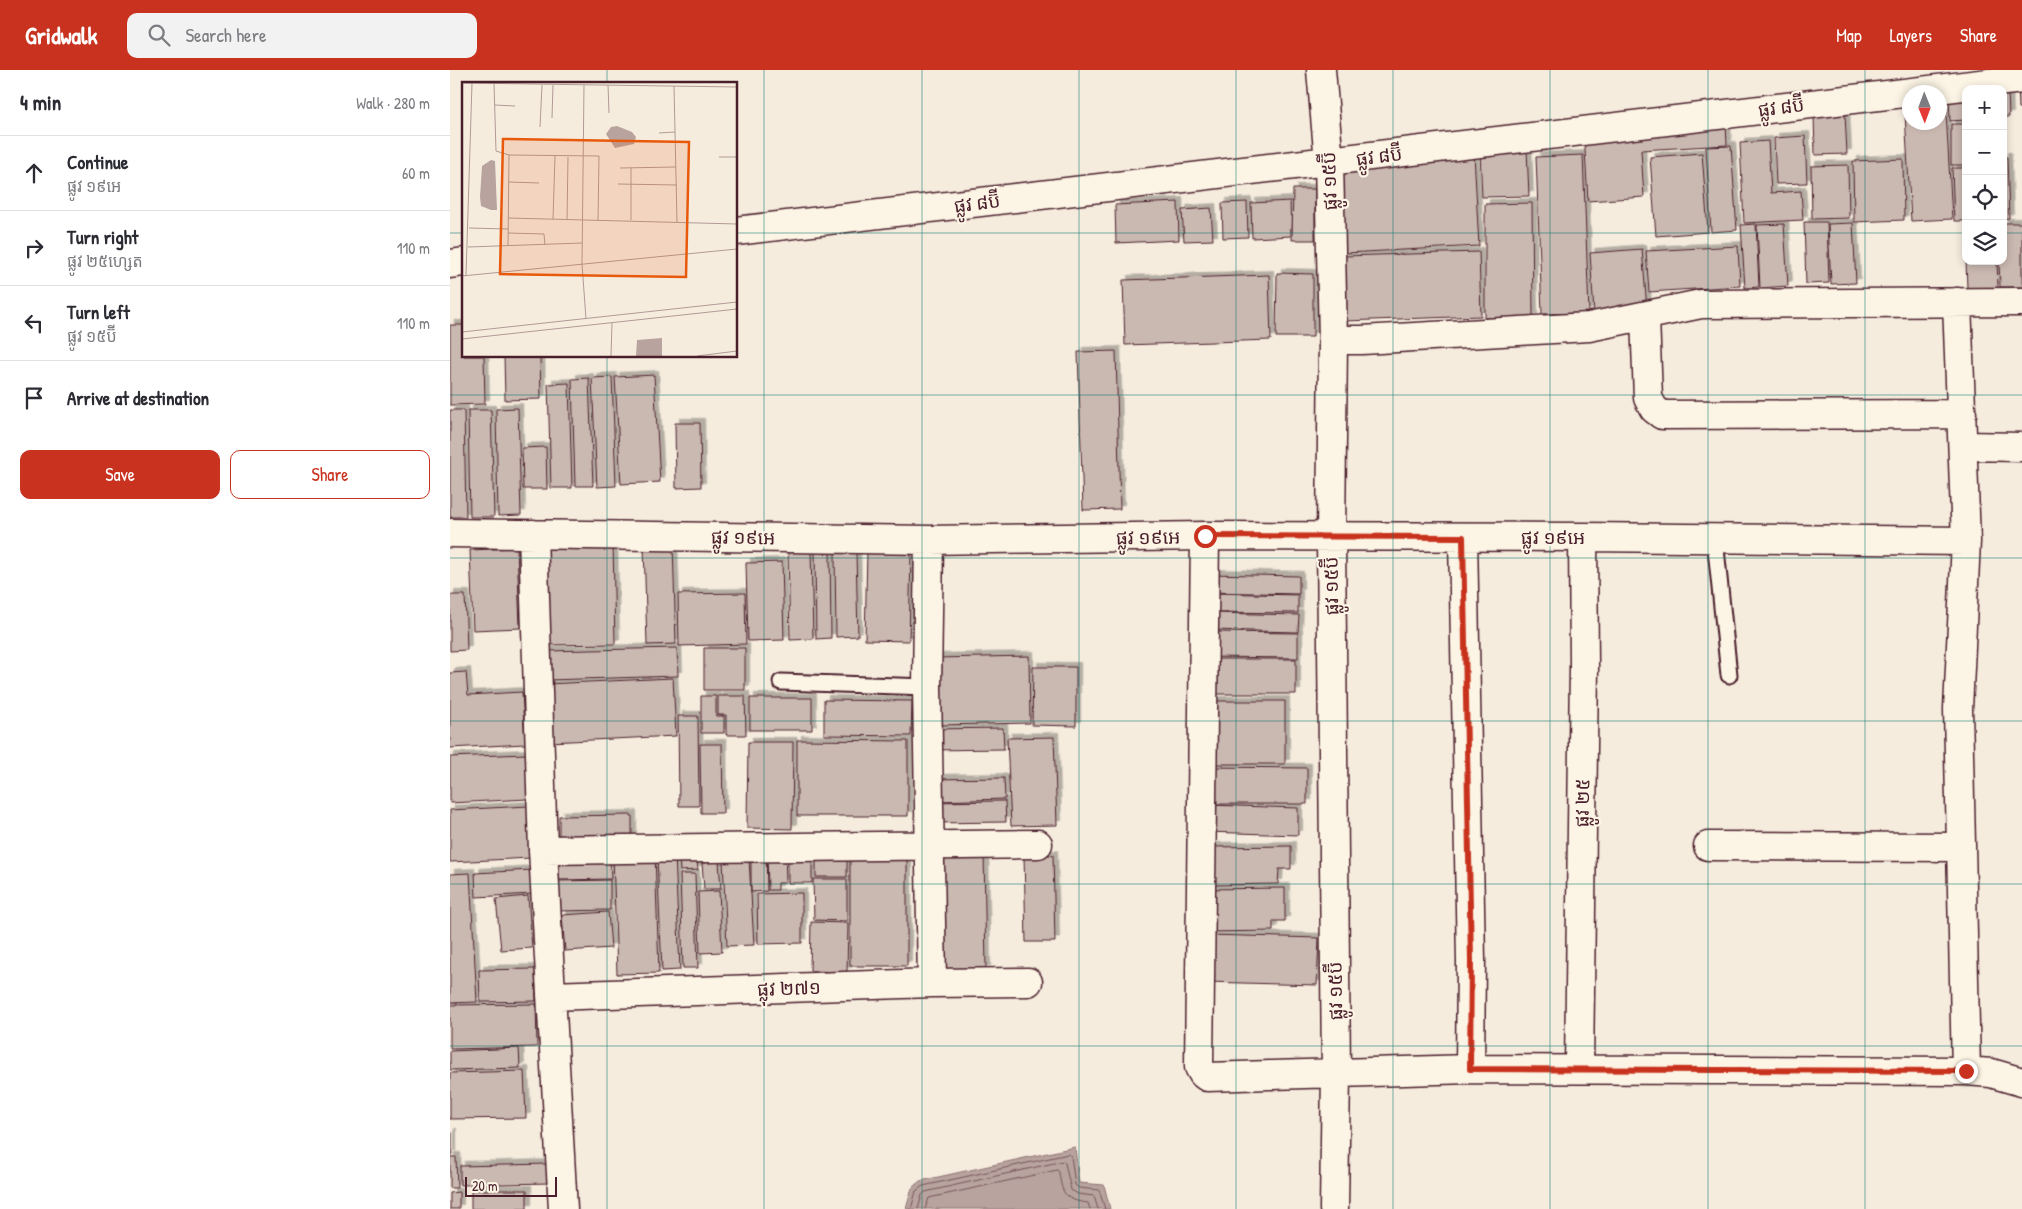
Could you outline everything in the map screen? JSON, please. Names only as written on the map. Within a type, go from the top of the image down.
[{"type":"street","name":"ផ្លូវ ១៥ប៊ី","points":[[1321,70],[1329,162],[1333,340],[1331,536],[1336,1073],[1334,1209]]},
{"type":"street","name":"ផ្លូវ ៨ប៊ី","points":[[738,231],[2022,79]]},
{"type":"street","points":[[1957,302],[1966,541],[1958,709],[1966,1071]]},
{"type":"street","points":[[1333,340],[1589,327],[1701,304],[2022,302]]},
{"type":"street","points":[[1645,317],[1648,398],[1654,408],[1662,415],[1962,414]]},
{"type":"street","points":[[1963,446],[2022,448]]},
{"type":"street","name":"ផ្លូវ ១៩អេ","points":[[450,533],[929,540],[1331,536],[1966,541]]},
{"type":"street","points":[[533,534],[543,850],[563,1209]]},
{"type":"street","points":[[1205,536],[1200,1067],[1207,1078],[1470,1069],[1579,1069],[1966,1071],[1991,1073],[2022,1082]]},
{"type":"street","points":[[1463,537],[1471,951],[1470,1069]]},
{"type":"street","name":"ផ្លូវ ២៥","points":[[1579,1069],[1584,666],[1583,537]]},
{"type":"street","points":[[929,540],[927,687],[932,982]]},
{"type":"street","points":[[543,850],[1038,844]]},
{"type":"street","points":[[1708,846],[1961,847]]},
{"type":"street","name":"ផ្លុវ ២៧១","points":[[551,996],[932,982],[1028,982]]},
{"type":"lane","points":[[1715,539],[1729,675]]},
{"type":"lane","points":[[781,682],[927,687]]},
{"type":"water","points":[[1075,1147],[1079,1183],[1104,1185],[1110,1209],[906,1209],[912,1188],[920,1181]]},
{"type":"building","points":[[2018,83],[2022,83],[2022,108],[2019,108]]},
{"type":"building","points":[[2007,91],[2008,91],[2009,117],[2007,117]]},
{"type":"building","points":[[1962,93],[1962,120],[1950,121],[1949,94]]},
{"type":"building","points":[[1845,114],[1847,154],[1815,155],[1814,115]]},
{"type":"building","points":[[1951,124],[1962,124],[1962,165],[1951,165]]},
{"type":"building","points":[[1726,125],[1727,145],[1641,150],[1644,197],[1588,201],[1584,134]]},
{"type":"building","points":[[1947,129],[1952,219],[1911,221],[1906,130]]},
{"type":"building","points":[[1805,136],[1807,183],[1776,184],[1774,138]]},
{"type":"building","points":[[1768,141],[1771,193],[1801,191],[1803,220],[1744,223],[1740,143]]},
{"type":"building","points":[[1731,146],[1737,230],[1711,232],[1706,147]]},
{"type":"building","points":[[1527,150],[1529,196],[1482,197],[1480,151]]},
{"type":"building","points":[[1702,153],[1708,232],[1656,236],[1650,157]]},
{"type":"building","points":[[1474,154],[1479,246],[1345,253],[1340,162]]},
{"type":"building","points":[[1583,155],[1589,313],[1542,314],[1536,157]]},
{"type":"building","points":[[2007,157],[2009,218],[2007,218]]},
{"type":"building","points":[[1903,159],[1904,220],[1854,222],[1853,161]]},
{"type":"building","points":[[1848,165],[1849,218],[1812,219],[1811,166]]},
{"type":"building","points":[[1952,168],[1962,168],[1962,221],[1954,221]]},
{"type":"building","points":[[1293,189],[1315,189],[1315,240],[1292,240]]},
{"type":"building","points":[[1290,201],[1291,236],[1252,238],[1251,203]]},
{"type":"building","points":[[1178,202],[1179,240],[1116,243],[1115,205]]},
{"type":"building","points":[[1247,202],[1248,237],[1223,238],[1222,203]]},
{"type":"building","points":[[1532,203],[1533,318],[1485,318],[1485,204]]},
{"type":"building","points":[[1211,208],[1213,240],[1184,241],[1182,210]]},
{"type":"building","points":[[1804,222],[1827,222],[1829,283],[1806,284]]},
{"type":"building","points":[[1853,223],[1856,283],[1831,284],[1828,224]]},
{"type":"building","points":[[2007,223],[2022,223],[2022,287],[2000,287],[1999,265],[2007,265]]},
{"type":"building","points":[[1756,224],[1759,287],[1745,288],[1741,225]]},
{"type":"building","points":[[1784,224],[1788,286],[1760,288],[1757,225]]},
{"type":"building","points":[[1738,246],[1740,286],[1649,292],[1646,251]]},
{"type":"building","points":[[1642,249],[1647,309],[1594,313],[1590,253]]},
{"type":"building","points":[[1479,252],[1481,316],[1345,321],[1343,256]]},
{"type":"building","points":[[1966,265],[1997,265],[1998,288],[1967,288]]},
{"type":"building","points":[[1277,273],[1313,274],[1313,337],[1276,337]]},
{"type":"building","points":[[1269,275],[1271,340],[1125,345],[1123,280]]},
{"type":"building","points":[[450,325],[462,325],[462,358],[484,358],[485,404],[450,405]]},
{"type":"building","points":[[1116,351],[1120,509],[1083,510],[1078,352]]},
{"type":"building","points":[[504,358],[540,358],[541,399],[505,400]]},
{"type":"building","points":[[654,375],[660,482],[621,484],[615,377]]},
{"type":"building","points":[[612,377],[616,486],[597,487],[592,378]]},
{"type":"building","points":[[589,378],[593,486],[575,486],[572,379]]},
{"type":"building","points":[[569,383],[572,488],[551,488],[548,384]]},
{"type":"building","points":[[518,408],[521,515],[498,516],[496,409]]},
{"type":"building","points":[[450,410],[464,410],[466,517],[450,517]]},
{"type":"building","points":[[468,410],[491,410],[494,517],[470,517]]},
{"type":"building","points":[[675,423],[700,423],[701,487],[676,488]]},
{"type":"building","points":[[546,447],[547,489],[523,489],[522,448]]},
{"type":"building","points":[[613,543],[615,644],[545,645],[543,544]]},
{"type":"building","points":[[673,545],[676,644],[647,645],[644,546]]},
{"type":"building","points":[[517,548],[520,628],[473,630],[470,550]]},
{"type":"building","points":[[811,551],[813,639],[790,640],[788,552]]},
{"type":"building","points":[[867,551],[911,553],[909,641],[865,640]]},
{"type":"building","points":[[815,552],[830,552],[831,638],[816,639]]},
{"type":"building","points":[[835,553],[856,553],[858,636],[836,637]]},
{"type":"building","points":[[782,562],[784,640],[748,641],[746,563]]},
{"type":"building","points":[[1209,574],[1299,576],[1299,594],[1209,592]]},
{"type":"building","points":[[745,593],[746,644],[679,646],[678,594]]},
{"type":"building","points":[[1209,593],[1298,595],[1298,613],[1209,612]]},
{"type":"building","points":[[450,595],[465,595],[467,650],[450,651]]},
{"type":"building","points":[[1210,613],[1299,615],[1298,632],[1210,630]]},
{"type":"building","points":[[1209,632],[1298,633],[1298,658],[1209,657]]},
{"type":"building","points":[[677,648],[678,676],[547,680],[547,651]]},
{"type":"building","points":[[704,648],[745,648],[745,690],[704,690]]},
{"type":"building","points":[[1029,656],[1030,723],[939,725],[937,658]]},
{"type":"building","points":[[1208,659],[1296,659],[1296,694],[1208,694]]},
{"type":"building","points":[[1033,667],[1076,667],[1076,726],[1032,725]]},
{"type":"building","points":[[466,672],[468,695],[522,692],[525,744],[450,748],[450,673]]},
{"type":"building","points":[[673,678],[676,736],[549,742],[546,684]]},
{"type":"building","points":[[701,696],[716,696],[716,716],[724,716],[724,733],[701,733]]},
{"type":"building","points":[[718,696],[745,696],[746,735],[726,735],[726,715],[718,715]]},
{"type":"building","points":[[750,698],[812,698],[812,730],[750,730]]},
{"type":"building","points":[[824,700],[912,701],[911,736],[824,735]]},
{"type":"building","points":[[1208,701],[1285,701],[1285,764],[1208,764]]},
{"type":"building","points":[[678,716],[698,716],[699,806],[679,806]]},
{"type":"building","points":[[1003,728],[1004,749],[932,750],[932,729]]},
{"type":"building","points":[[1054,737],[1057,825],[1011,826],[1007,738]]},
{"type":"building","points":[[797,740],[908,741],[908,816],[797,816]]},
{"type":"building","points":[[748,742],[793,742],[792,829],[747,828]]},
{"type":"building","points":[[700,744],[722,744],[723,813],[701,813]]},
{"type":"building","points":[[526,754],[528,799],[450,803],[450,757]]},
{"type":"building","points":[[1207,767],[1307,768],[1307,804],[1207,804]]},
{"type":"building","points":[[1004,778],[1005,799],[934,801],[934,779]]},
{"type":"building","points":[[1005,801],[1006,822],[933,823],[933,802]]},
{"type":"building","points":[[1207,805],[1298,808],[1298,835],[1206,832]]},
{"type":"building","points":[[529,806],[531,858],[450,862],[450,810]]},
{"type":"building","points":[[632,815],[632,838],[559,839],[559,816]]},
{"type":"building","points":[[1291,846],[1291,869],[1279,869],[1278,884],[1212,885],[1211,847]]},
{"type":"building","points":[[751,850],[766,850],[767,891],[751,892]]},
{"type":"building","points":[[767,850],[785,850],[786,883],[778,883],[778,890],[768,890]]},
{"type":"building","points":[[788,850],[812,850],[812,883],[788,883]]},
{"type":"building","points":[[850,850],[907,850],[907,966],[850,966]]},
{"type":"building","points":[[696,851],[698,870],[680,871],[679,852]]},
{"type":"building","points":[[816,851],[847,851],[847,877],[816,877]]},
{"type":"building","points":[[655,853],[659,973],[617,974],[613,854]]},
{"type":"building","points":[[941,853],[984,853],[986,970],[943,970]]},
{"type":"building","points":[[675,855],[680,970],[662,971],[657,856]]},
{"type":"building","points":[[1053,855],[1055,942],[1026,942],[1024,856]]},
{"type":"building","points":[[559,858],[610,858],[611,879],[559,880]]},
{"type":"building","points":[[749,859],[754,945],[727,946],[723,860]]},
{"type":"building","points":[[719,862],[721,889],[704,889],[702,863]]},
{"type":"building","points":[[532,870],[533,894],[476,897],[475,873]]},
{"type":"building","points":[[470,873],[477,1002],[450,1003],[450,874]]},
{"type":"building","points":[[680,874],[695,874],[698,968],[683,968]]},
{"type":"building","points":[[813,879],[847,879],[847,921],[814,920]]},
{"type":"building","points":[[610,880],[610,910],[558,911],[557,881]]},
{"type":"building","points":[[1285,888],[1285,921],[1273,921],[1273,931],[1207,932],[1206,889]]},
{"type":"building","points":[[719,891],[722,952],[700,953],[698,892]]},
{"type":"building","points":[[802,893],[802,943],[758,944],[757,894]]},
{"type":"building","points":[[528,896],[532,948],[501,950],[496,899]]},
{"type":"building","points":[[608,912],[611,948],[565,951],[562,915]]},
{"type":"building","points":[[811,922],[848,923],[847,972],[810,971]]},
{"type":"building","points":[[1207,935],[1319,938],[1317,985],[1205,982]]},
{"type":"building","points":[[535,969],[536,1001],[480,1002],[479,970]]},
{"type":"building","points":[[536,1004],[537,1047],[450,1049],[450,1005]]},
{"type":"building","points":[[519,1048],[520,1068],[450,1070],[450,1051]]},
{"type":"building","points":[[524,1071],[526,1118],[450,1119],[450,1073]]},
{"type":"building","points":[[450,1133],[452,1133],[452,1155],[450,1155]]},
{"type":"building","points":[[450,1157],[456,1157],[457,1188],[450,1188]]},
{"type":"building","points":[[548,1164],[549,1183],[460,1185],[460,1166]]},
{"type":"building","points":[[471,1190],[527,1190],[527,1209],[471,1209]]},
{"type":"building","points":[[459,1192],[459,1209],[450,1209],[450,1193]]},
{"type":"route","points":[[1205,536],[1463,537],[1471,961],[1470,1069],[1966,1071]]}]
